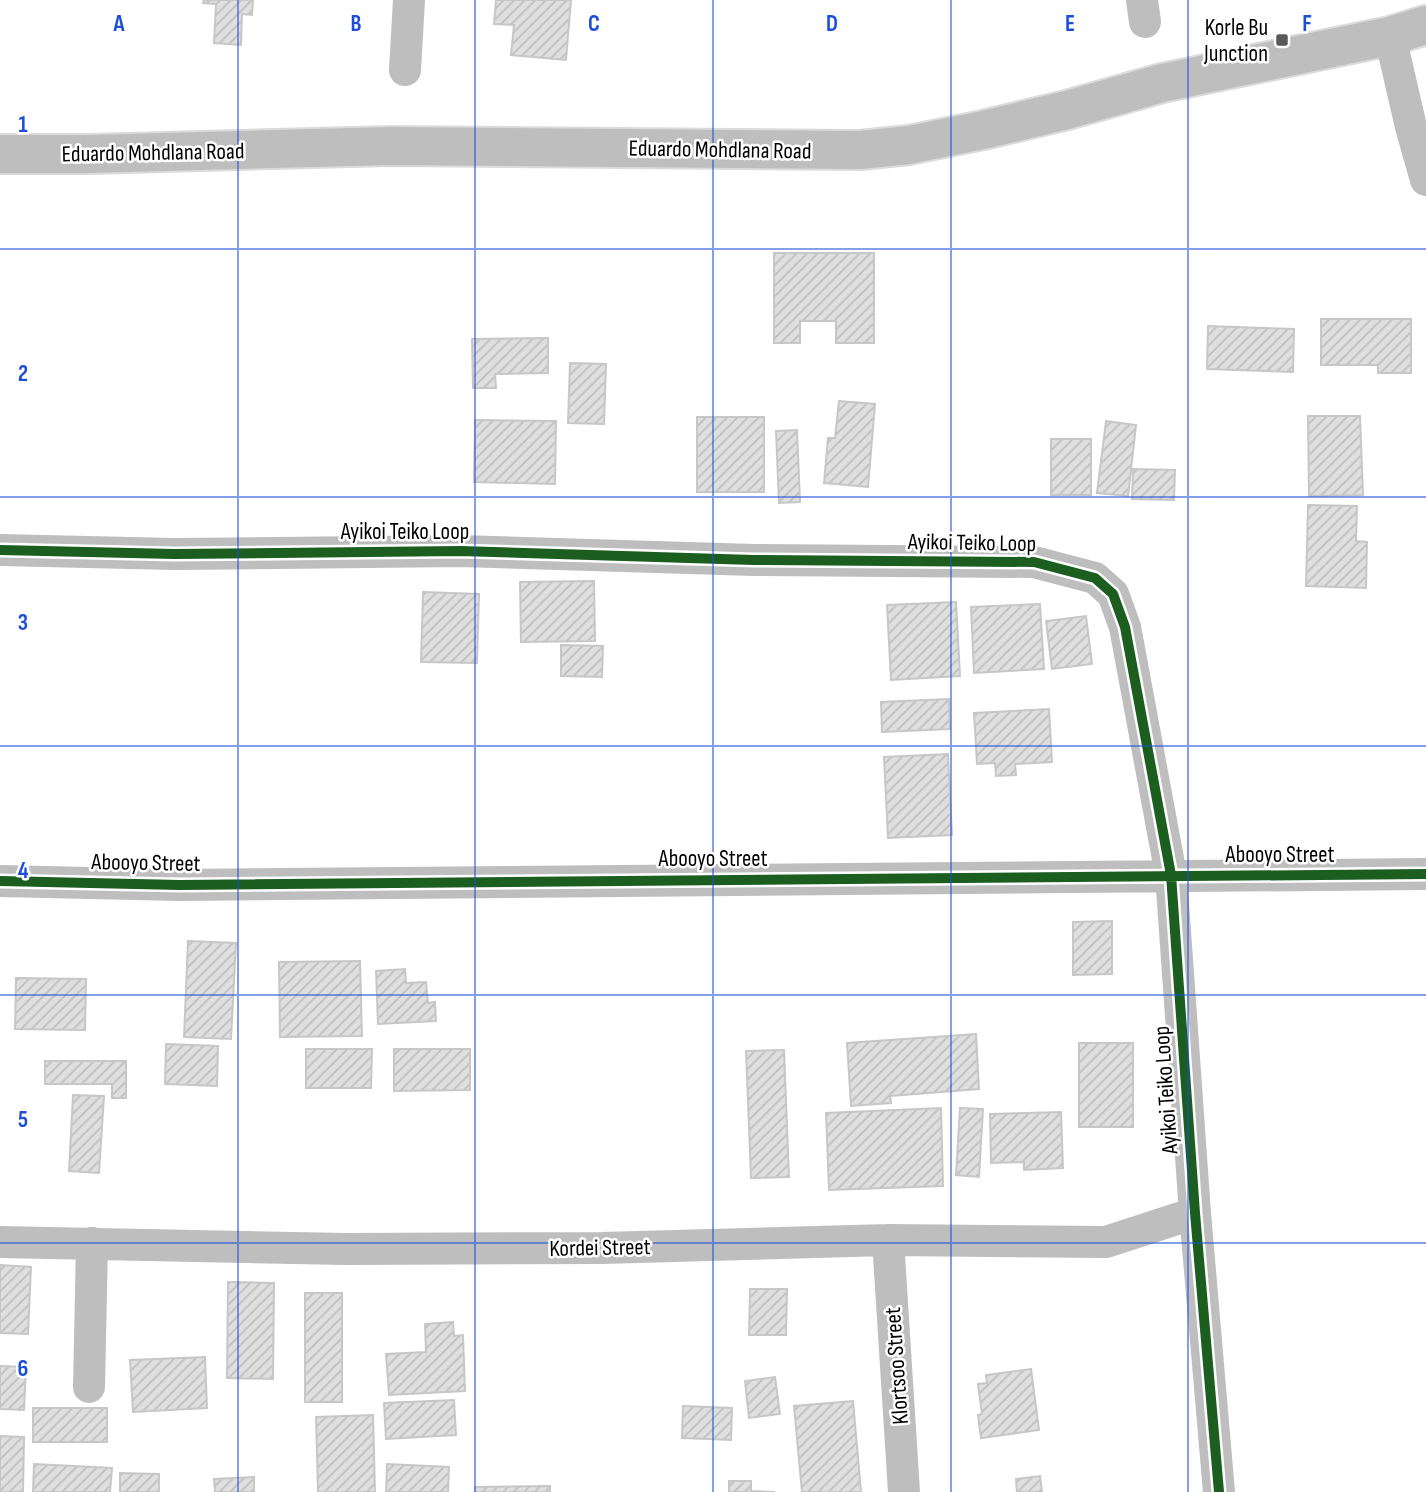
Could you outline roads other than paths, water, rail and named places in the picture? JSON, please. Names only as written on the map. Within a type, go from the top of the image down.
[{"type":"main road","name":"Eduardo Mohdlana Road","points":[[0,154],[390,146],[860,150],[909,145],[984,130],[1162,83],[1390,36],[1426,25]]},
{"type":"street","points":[[405,70],[409,0]]},
{"type":"street","points":[[1390,36],[1426,180]]},
{"type":"street","name":"Ayikoi Teiko Loop","points":[[0,551],[173,554],[460,551],[754,560],[1034,562],[1095,578],[1113,594],[1125,627],[1171,875],[1195,1213],[1219,1492]]},
{"type":"street","name":"Abooyo Street","points":[[0,881],[180,885],[1426,874]]},
{"type":"street","name":"Kordei Street","points":[[0,1242],[346,1249],[601,1248],[888,1240],[1106,1242],[1195,1213]]},
{"type":"street","name":"Klortsoo Street","points":[[888,1240],[904,1492]]},
{"type":"street","points":[[89,1387],[92,1242]]},
{"type":"place","name":"Korle Bu Junction","points":[[1282,40]]}]
